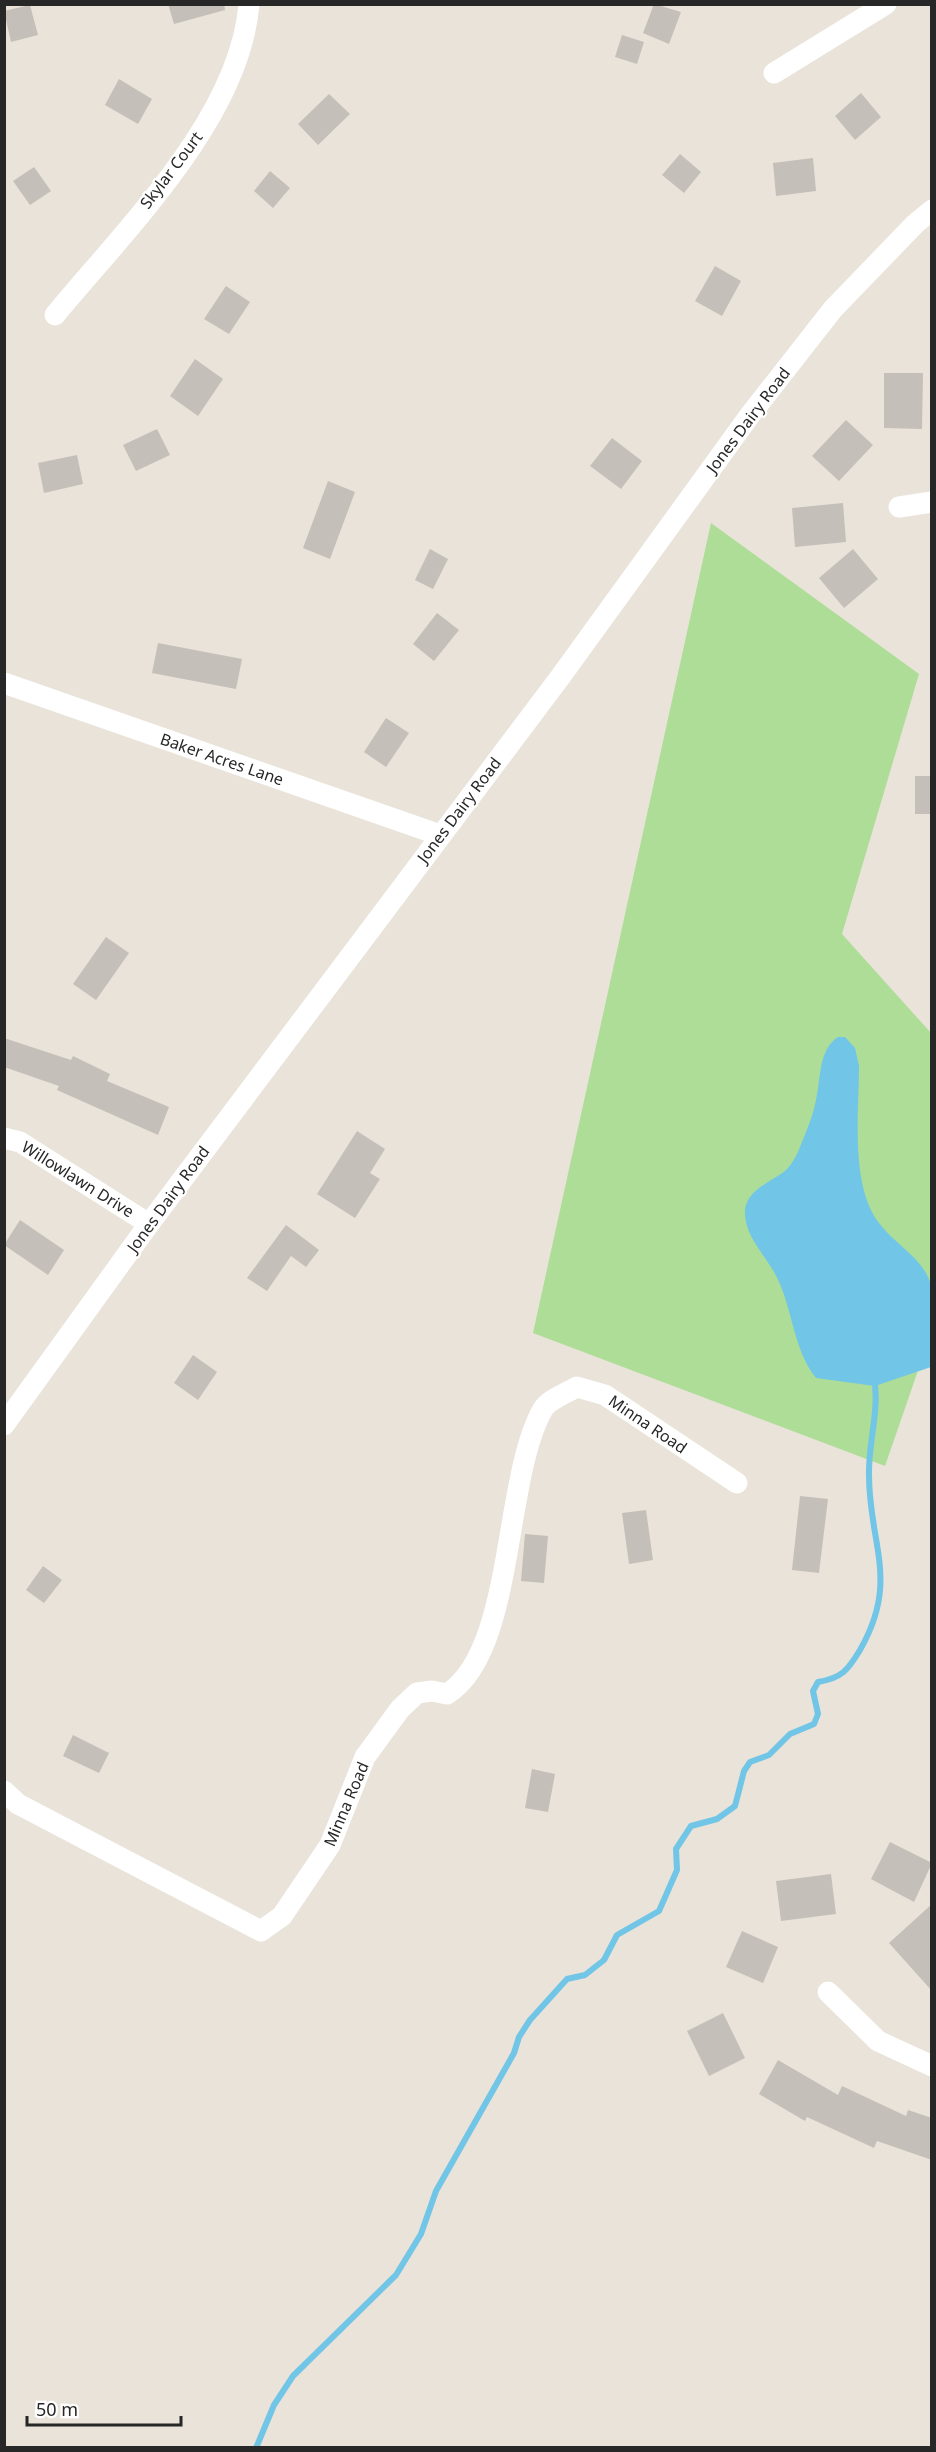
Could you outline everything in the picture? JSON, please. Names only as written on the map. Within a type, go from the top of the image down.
[{"type":"street","name":"Skylar Court","points":[[55,315],[155,194],[211,117],[237,63],[249,4]]},
{"type":"street","points":[[774,73],[886,4]]},
{"type":"street","name":"Jones Dairy Road","points":[[10,1418],[149,1224],[771,389],[833,309],[915,224],[932,210]]},
{"type":"street","points":[[899,507],[932,502]]},
{"type":"street","name":"Baker Acres Lane","points":[[4,683],[440,835]]},
{"type":"street","name":"Willowlawn Drive","points":[[4,1138],[20,1142],[149,1224]]},
{"type":"street","name":"Minna Road","points":[[4,1791],[18,1804],[261,1931],[282,1916],[330,1845],[366,1756],[400,1709],[417,1693],[432,1691],[447,1694],[459,1687],[475,1667],[489,1627],[508,1551],[525,1457],[543,1407],[577,1387],[604,1395],[737,1483]]},
{"type":"street","points":[[828,1992],[878,2041],[932,2066]]},
{"type":"green space","points":[[711,523],[919,674],[842,934],[931,1033],[931,1333],[885,1466],[533,1333]]},
{"type":"water","points":[[838,1037],[845,1037],[855,1048],[859,1066],[858,1148],[864,1189],[870,1207],[886,1231],[916,1259],[931,1285],[931,1367],[875,1386],[816,1378],[802,1353],[780,1285],[748,1228],[745,1211],[746,1204],[754,1192],[785,1171],[792,1163],[813,1112],[824,1057],[827,1049]]},
{"type":"building","points":[[168,4],[224,4],[225,10],[174,24]]},
{"type":"building","points":[[654,4],[681,12],[669,44],[643,33]]},
{"type":"building","points":[[30,5],[38,35],[11,42],[4,11]]},
{"type":"building","points":[[622,35],[644,42],[637,64],[615,57]]},
{"type":"building","points":[[119,79],[152,99],[138,124],[105,105]]},
{"type":"building","points":[[861,93],[881,117],[855,140],[835,116]]},
{"type":"building","points":[[329,94],[350,114],[318,145],[298,124]]},
{"type":"building","points":[[680,154],[701,172],[684,193],[662,175]]},
{"type":"building","points":[[813,158],[816,191],[776,196],[773,163]]},
{"type":"building","points":[[34,167],[51,191],[30,205],[13,181]]},
{"type":"building","points":[[270,171],[290,188],[273,208],[254,191]]},
{"type":"building","points":[[715,266],[741,281],[722,316],[695,301]]},
{"type":"building","points":[[226,286],[250,302],[229,334],[204,319]]},
{"type":"building","points":[[195,359],[223,379],[198,416],[170,396]]},
{"type":"building","points":[[884,373],[923,373],[922,429],[884,428]]},
{"type":"building","points":[[846,420],[873,445],[839,481],[812,456]]},
{"type":"building","points":[[157,429],[170,455],[136,471],[123,445]]},
{"type":"building","points":[[612,438],[642,461],[621,489],[590,466]]},
{"type":"building","points":[[77,455],[83,484],[44,493],[38,463]]},
{"type":"building","points":[[328,481],[355,492],[330,559],[303,548]]},
{"type":"building","points":[[843,503],[846,542],[795,547],[792,508]]},
{"type":"building","points":[[430,549],[448,559],[433,589],[415,580]]},
{"type":"building","points":[[853,549],[878,579],[844,608],[819,578]]},
{"type":"building","points":[[437,613],[459,630],[434,661],[413,644]]},
{"type":"building","points":[[158,643],[242,659],[236,689],[152,673]]},
{"type":"building","points":[[386,718],[409,733],[386,767],[364,752]]},
{"type":"building","points":[[915,776],[932,776],[932,814],[915,814]]},
{"type":"building","points":[[106,937],[129,953],[96,1000],[73,984]]},
{"type":"building","points":[[4,1038],[71,1060],[73,1056],[110,1074],[107,1081],[169,1107],[158,1135],[57,1090],[59,1086],[4,1067]]},
{"type":"building","points":[[357,1131],[385,1149],[370,1173],[380,1179],[355,1218],[317,1194]]},
{"type":"building","points":[[20,1220],[64,1250],[48,1275],[4,1245]]},
{"type":"building","points":[[286,1225],[319,1250],[306,1267],[291,1256],[267,1291],[247,1278]]},
{"type":"building","points":[[193,1355],[217,1372],[198,1400],[174,1383]]},
{"type":"building","points":[[800,1496],[828,1499],[819,1573],[792,1570]]},
{"type":"building","points":[[646,1510],[653,1560],[629,1564],[622,1513]]},
{"type":"building","points":[[525,1534],[548,1536],[544,1583],[521,1581]]},
{"type":"building","points":[[43,1566],[62,1580],[44,1603],[26,1590]]},
{"type":"building","points":[[73,1735],[109,1753],[99,1773],[63,1756]]},
{"type":"building","points":[[532,1769],[555,1774],[548,1812],[525,1808]]},
{"type":"building","points":[[890,1842],[932,1863],[914,1902],[871,1879]]},
{"type":"building","points":[[831,1874],[836,1914],[781,1921],[776,1881]]},
{"type":"building","points":[[932,1904],[932,1991],[889,1943]]},
{"type":"building","points":[[742,1931],[778,1947],[763,1983],[726,1967]]},
{"type":"building","points":[[723,2013],[745,2058],[709,2076],[687,2031]]},
{"type":"building","points":[[778,2060],[838,2095],[842,2086],[906,2116],[908,2110],[932,2118],[932,2160],[877,2141],[874,2148],[807,2117],[805,2121],[759,2094]]},
{"type":"waterway","points":[[256,2448],[274,2405],[293,2376],[396,2275],[421,2234],[436,2191],[514,2053],[519,2037],[530,2020],[567,1979],[585,1975],[604,1960],[617,1935],[659,1911],[677,1870],[676,1849],[691,1826],[717,1819],[735,1806],[744,1771],[750,1762],[769,1755],[790,1734],[814,1724],[818,1714],[813,1691],[818,1682],[844,1672],[860,1650],[872,1625],[878,1603],[880,1582],[880,1562],[870,1500],[869,1475],[876,1402],[874,1378]]}]
